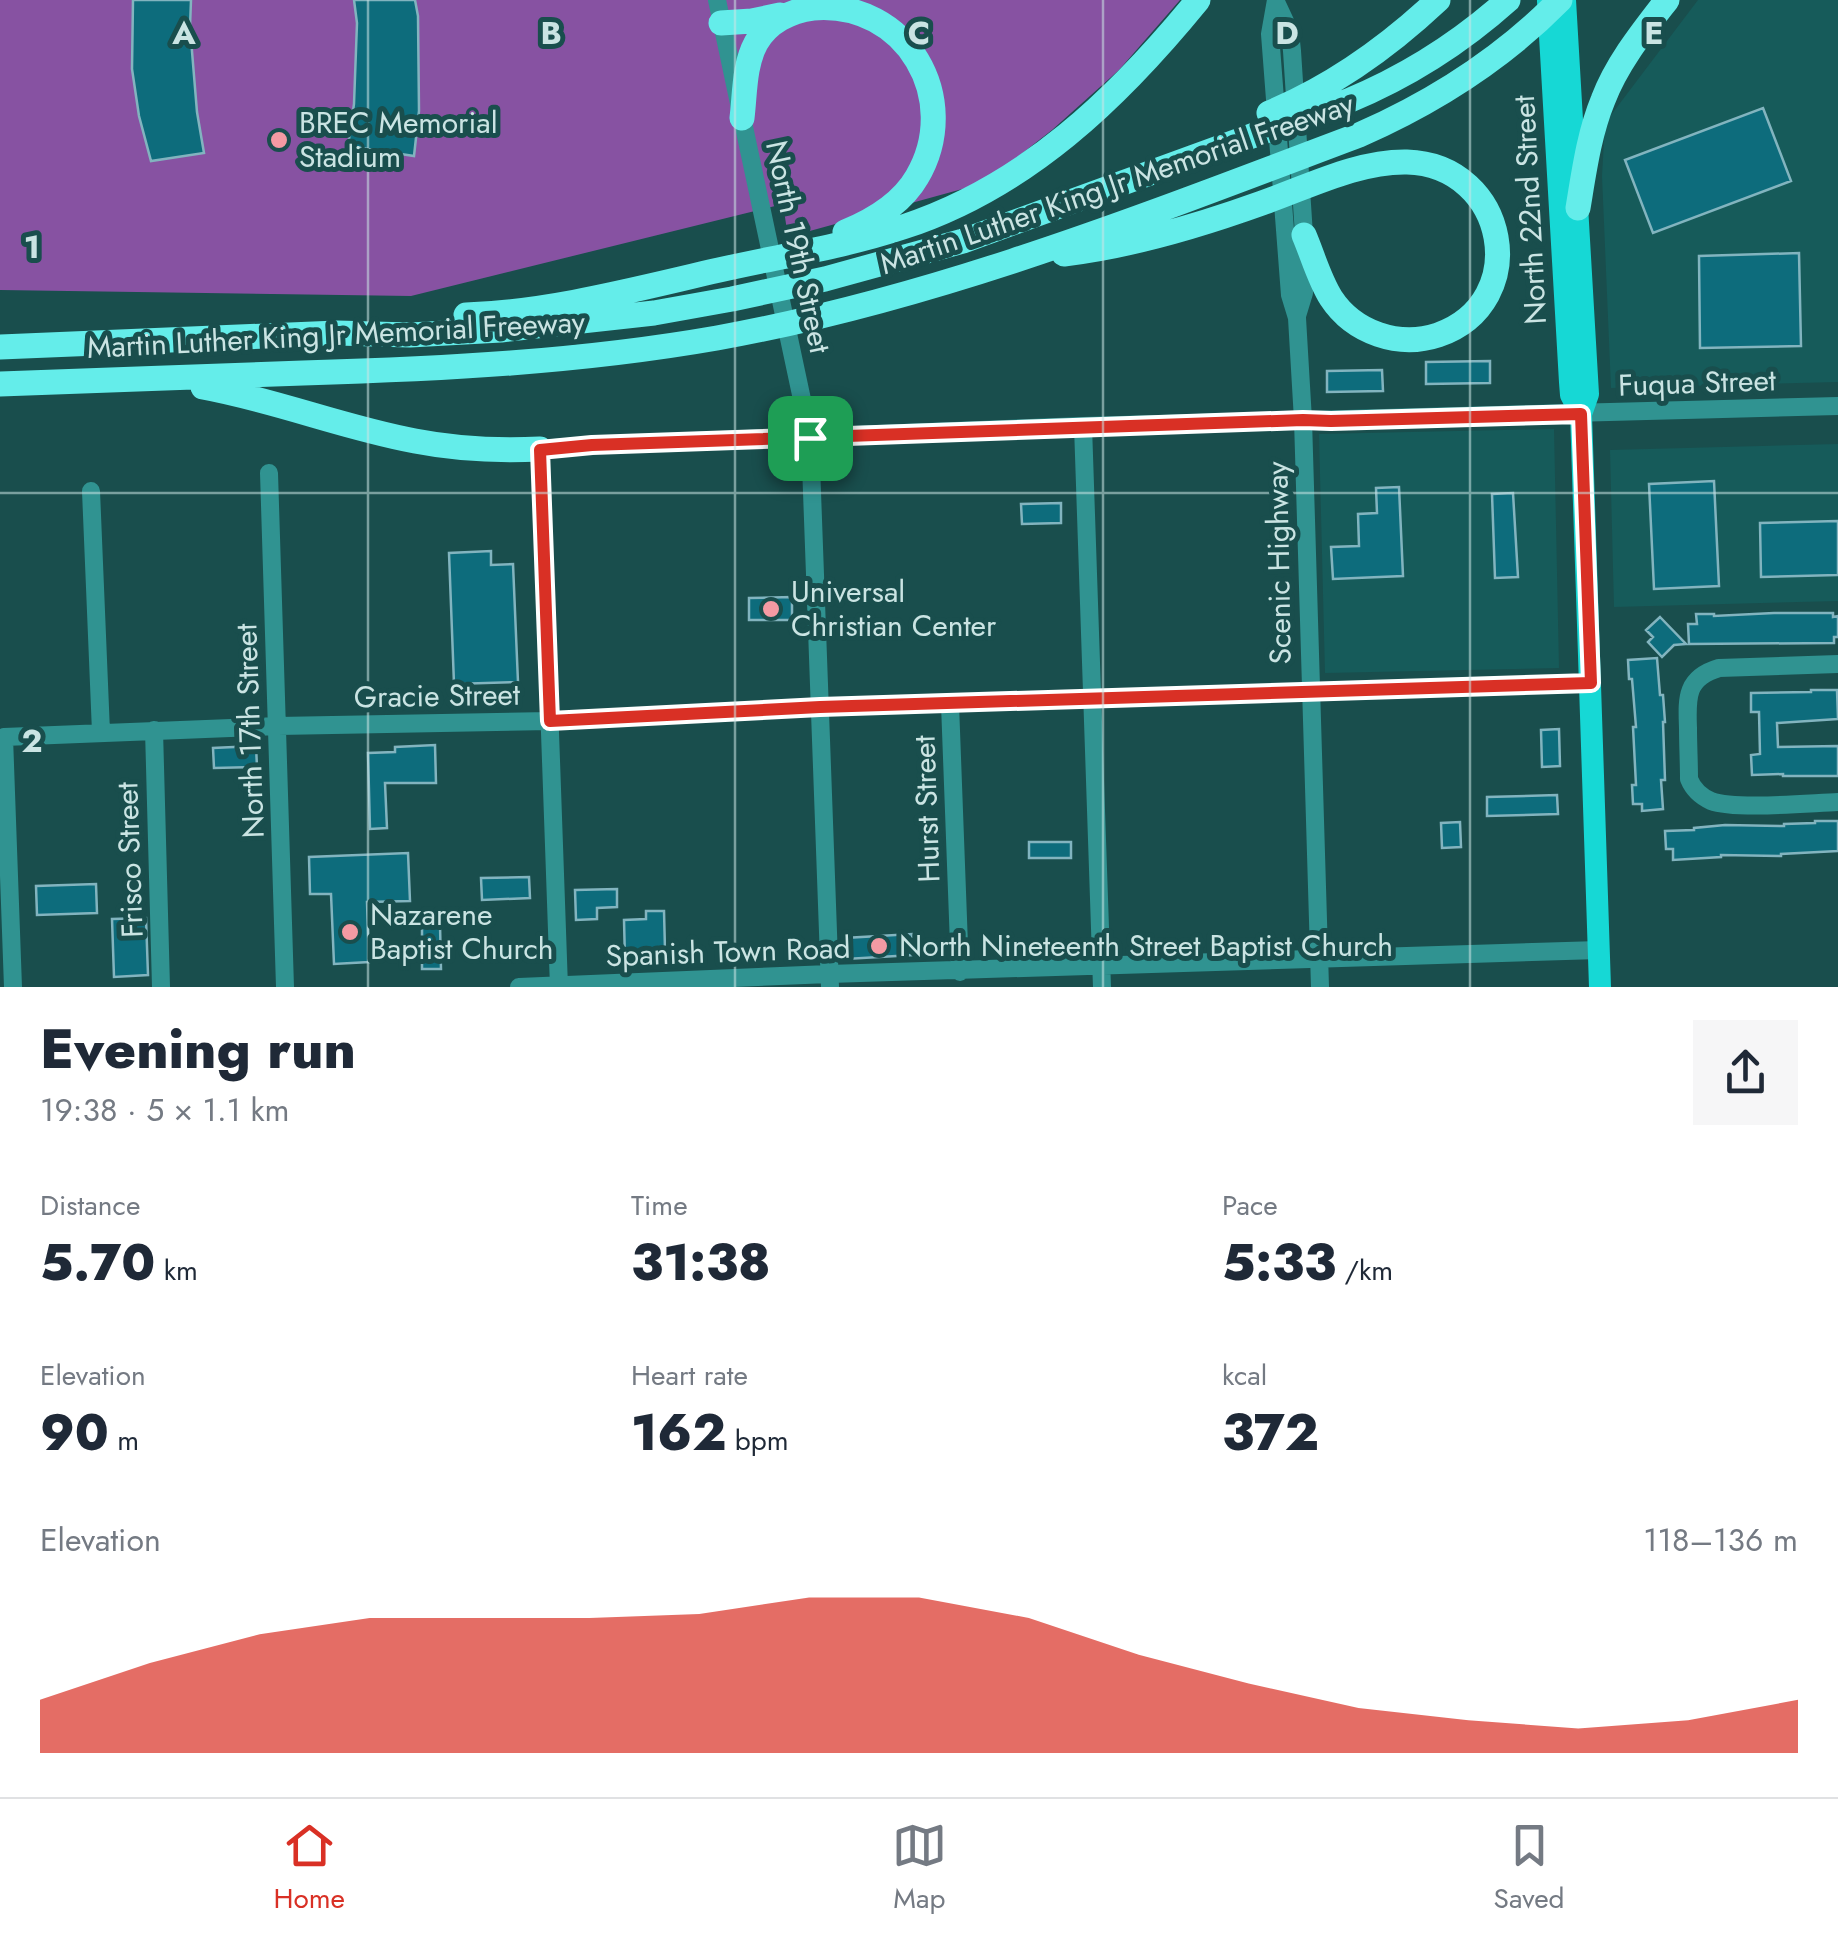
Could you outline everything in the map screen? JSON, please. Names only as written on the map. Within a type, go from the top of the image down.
[{"type":"highway","points":[[336,332],[406,318],[480,315],[554,305],[821,250],[924,220],[994,186],[1062,142],[1142,66],[1198,0]]},
{"type":"highway","points":[[1096,194],[1222,131],[1321,89],[1376,53],[1438,0]]},
{"type":"highway","name":"Martin Luther King Jr Memorial Freeway","points":[[0,346],[336,332],[410,335],[500,330],[598,320],[796,286],[928,251],[1096,194],[1368,93],[1438,54],[1508,0]]},
{"type":"highway","name":"Martin Luther King Jr Memorial Freeway","points":[[0,384],[476,366],[675,345],[832,314],[1014,260],[1318,150],[1404,114],[1503,52],[1563,0]]},
{"type":"highway","points":[[1578,208],[1588,148],[1602,100],[1629,51],[1667,0]]},
{"type":"highway","points":[[719,12],[752,21],[821,8],[857,12],[886,26],[918,60],[934,113],[924,162],[913,183],[890,206],[869,220],[819,241],[739,265]]},
{"type":"highway","points":[[742,118],[748,64],[757,41],[780,19],[798,10]]},
{"type":"highway","points":[[1014,260],[1120,246],[1221,218],[1352,171],[1404,162],[1435,166],[1473,190],[1495,227],[1497,260],[1488,291],[1458,324],[1425,339],[1397,340],[1364,328],[1340,308],[1296,240]]},
{"type":"highway","points":[[149,379],[258,399],[412,441],[483,450],[540,450]]},
{"type":"main road","name":"North 22nd Street","points":[[1548,0],[1570,382],[1581,414]]},
{"type":"main road","name":"North 22nd Street","points":[[1563,0],[1588,394],[1581,414],[1600,987]]},
{"type":"street","name":"Scenic Highway","points":[[1276,1],[1290,32],[1292,51],[1296,240]]},
{"type":"street","name":"Scenic Highway","points":[[1276,1],[1270,34],[1272,58],[1304,293],[1297,318],[1320,987]]},
{"type":"street","name":"North 19th Street","points":[[719,12],[810,438],[830,981]]},
{"type":"street","name":"Fuqua Street","points":[[540,450],[1083,426],[1838,406]]},
{"type":"street","points":[[1083,426],[1102,987]]},
{"type":"street","points":[[540,450],[559,986]]},
{"type":"street","name":"North 17th Street","points":[[269,473],[286,987]]},
{"type":"street","points":[[91,492],[100,732]]},
{"type":"street","points":[[1838,664],[1718,668],[1694,683],[1687,700],[1689,779],[1703,796],[1730,805],[1838,802]]},
{"type":"street","name":"Gracie Street","points":[[3,746],[100,732],[550,721],[820,707],[1591,683]]},
{"type":"street","name":"Hurst Street","points":[[950,704],[960,972]]},
{"type":"street","name":"Frisco Street","points":[[154,730],[161,987]]},
{"type":"street","points":[[3,746],[14,987]]},
{"type":"street","name":"Spanish Town Road","points":[[519,987],[830,981],[1101,966],[1599,950]]},
{"type":"shaded area","points":[[0,0],[1180,0],[1119,70],[1052,130],[984,183],[788,237],[783,204],[411,296],[0,290]]},
{"type":"shaded area","points":[[1698,0],[1838,0],[1838,382],[1611,388],[1602,176],[1605,123]]},
{"type":"shaded area","points":[[1554,429],[1559,668],[1325,673],[1319,434]]},
{"type":"shaded area","points":[[1838,444],[1838,601],[1614,607],[1610,450]]},
{"type":"building","points":[[133,0],[191,0],[197,112],[204,153],[151,161],[132,69]]},
{"type":"building","points":[[354,0],[415,0],[419,111],[414,156],[348,146],[354,104]]},
{"type":"building","points":[[1763,108],[1791,181],[1653,233],[1625,160]]},
{"type":"building","points":[[1799,253],[1801,346],[1700,348],[1699,256]]},
{"type":"building","points":[[1490,361],[1490,383],[1426,384],[1426,362]]},
{"type":"building","points":[[1382,370],[1383,391],[1327,392],[1327,371]]},
{"type":"building","points":[[1714,481],[1719,586],[1654,589],[1649,484]]},
{"type":"building","points":[[1399,487],[1403,576],[1333,579],[1331,547],[1359,546],[1358,514],[1377,513],[1376,488]]},
{"type":"building","points":[[1513,493],[1518,577],[1495,578],[1492,494]]},
{"type":"building","points":[[1061,503],[1061,523],[1022,524],[1021,504]]},
{"type":"building","points":[[1838,521],[1838,575],[1761,577],[1760,523]]},
{"type":"building","points":[[491,551],[491,565],[513,564],[518,682],[454,684],[449,553]]},
{"type":"building","name":"Universal Christian Center","points":[[792,597],[792,620],[749,620],[749,598]]},
{"type":"building","points":[[1833,613],[1833,617],[1838,616],[1838,637],[1834,637],[1834,643],[1689,644],[1688,624],[1697,624],[1696,614]]},
{"type":"building","points":[[1660,617],[1686,644],[1674,645],[1662,657],[1648,642],[1653,637],[1646,630]]},
{"type":"building","points":[[1657,658],[1665,722],[1663,809],[1642,811],[1642,804],[1633,804],[1636,727],[1628,660]]},
{"type":"building","points":[[1837,690],[1838,719],[1777,723],[1778,747],[1838,746],[1838,776],[1752,775],[1751,755],[1760,754],[1759,712],[1751,712],[1751,693]]},
{"type":"building","points":[[1559,729],[1560,766],[1542,767],[1541,730]]},
{"type":"building","points":[[435,745],[436,783],[385,783],[387,828],[370,829],[368,753]]},
{"type":"building","points":[[256,746],[257,767],[214,768],[213,748]]},
{"type":"building","points":[[1557,795],[1558,814],[1487,816],[1487,797]]},
{"type":"building","points":[[1838,821],[1838,851],[1673,860],[1673,849],[1666,849],[1665,831]]},
{"type":"building","points":[[1460,822],[1461,847],[1442,848],[1441,823]]},
{"type":"building","points":[[1029,842],[1071,842],[1071,858],[1029,858]]},
{"type":"building","name":"Nazarene Baptist Church","points":[[408,853],[410,901],[367,902],[369,962],[334,964],[331,894],[310,894],[309,857]]},
{"type":"building","points":[[529,877],[530,898],[482,900],[481,878]]},
{"type":"building","points":[[96,884],[97,913],[37,915],[36,886]]},
{"type":"building","points":[[617,889],[617,907],[597,908],[597,919],[576,920],[575,890]]},
{"type":"building","points":[[646,911],[664,911],[665,950],[644,951],[645,960],[625,960],[624,920],[646,919]]},
{"type":"building","points":[[146,918],[148,975],[114,977],[112,919]]},
{"type":"building","points":[[422,924],[440,924],[441,969],[422,969]]},
{"type":"building","name":"North Nineteenth Street Baptist Church","points":[[912,934],[913,955],[846,959],[845,938]]},
{"type":"place","name":"BREC Memorial Stadium","points":[[279,140]]},
{"type":"place","name":"Universal Christian Center","points":[[771,609]]},
{"type":"place","name":"Nazarene Baptist Church","points":[[350,932]]},
{"type":"place","name":"North Nineteenth Street Baptist Church","points":[[879,946]]},
{"type":"route","points":[[1581,414],[1591,683],[820,707],[550,721],[540,450],[810,438],[1083,426],[1581,414]]}]
